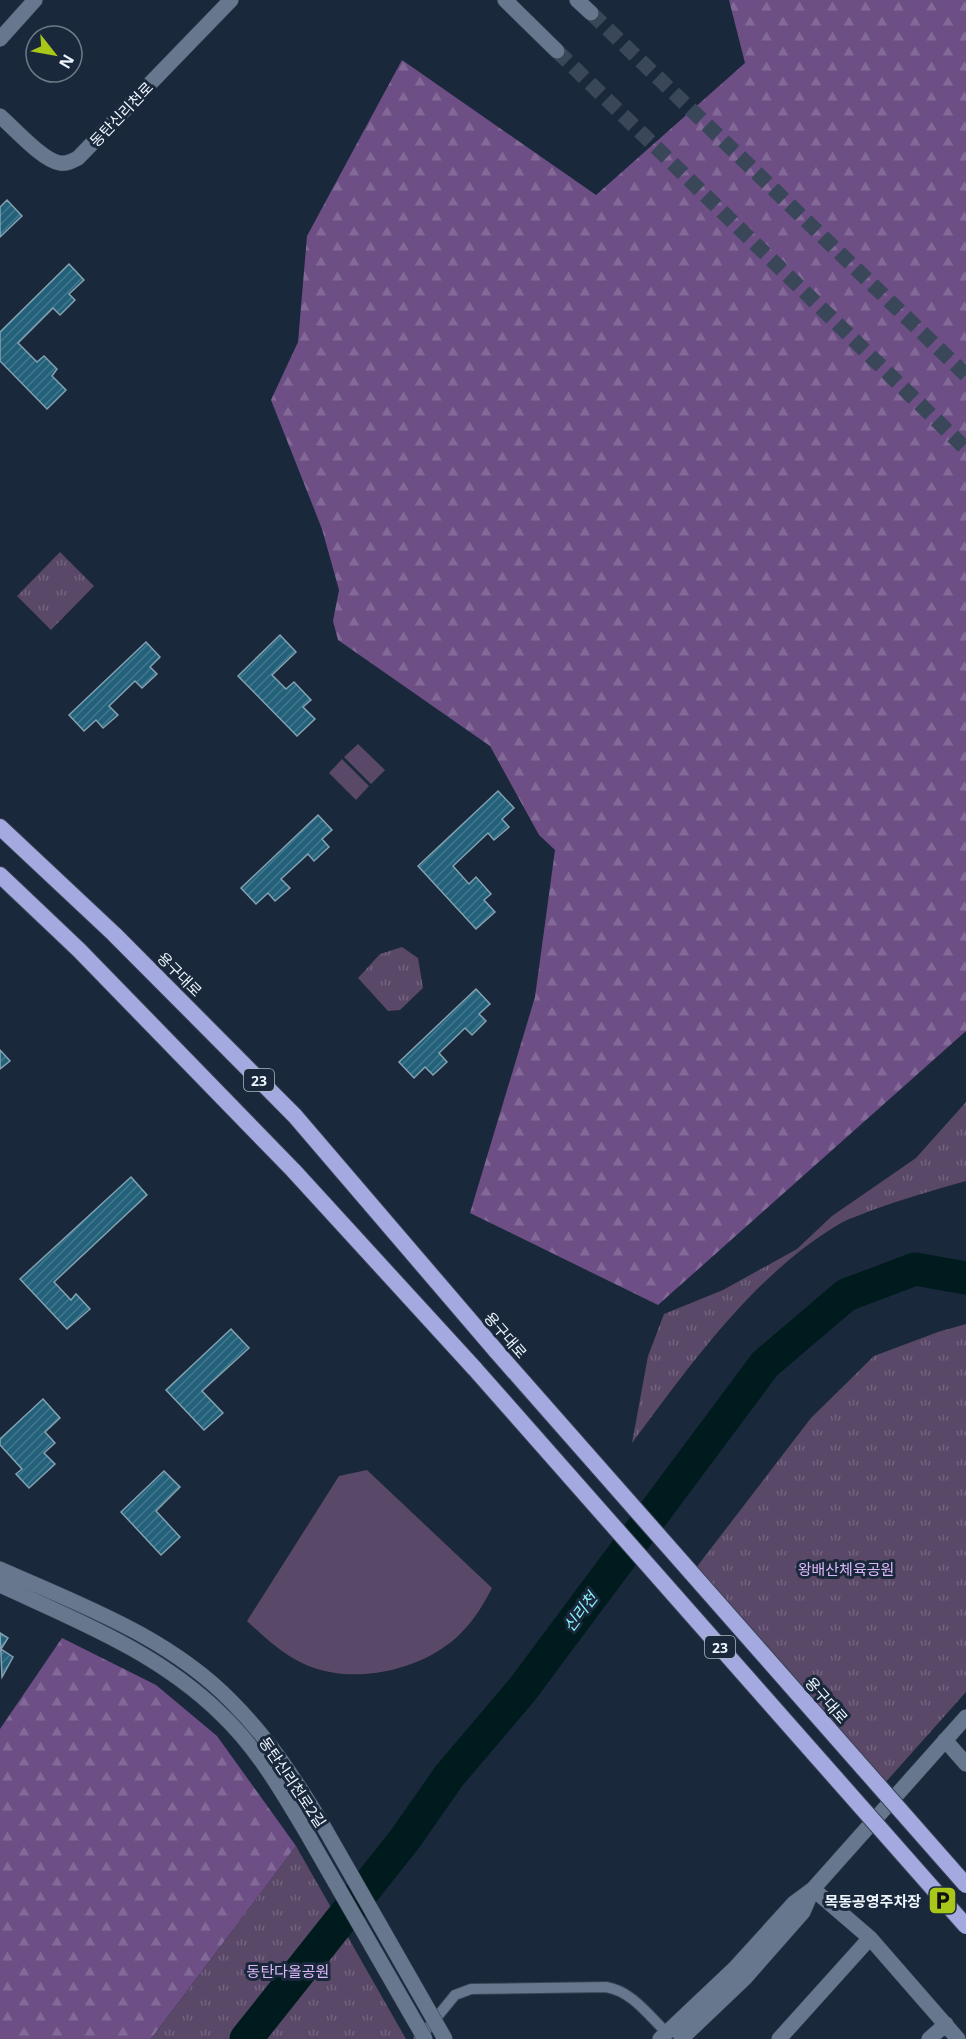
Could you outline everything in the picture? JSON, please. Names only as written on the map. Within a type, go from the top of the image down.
[{"type":"highway","name":"용구대로","points":[[0,827],[114,934],[295,1116],[497,1352],[966,1885]]},
{"type":"highway","name":"23","points":[[0,875],[79,950],[293,1170],[475,1369],[966,1926]]},
{"type":"street","points":[[0,39],[35,0]]},
{"type":"street","name":"동탄신리천로","points":[[0,116],[49,160],[61,164],[78,158],[231,0]]},
{"type":"street","points":[[505,0],[557,51]]},
{"type":"street","points":[[578,0],[591,13]]},
{"type":"street","name":"동탄신리천로2길","points":[[0,1569],[104,1615],[144,1636],[175,1655],[231,1701],[266,1740],[293,1776],[445,2039]]},
{"type":"street","name":"동탄신리천로2길","points":[[0,1586],[98,1629],[138,1651],[221,1713],[253,1750],[281,1789],[425,2039]]},
{"type":"street","points":[[669,2037],[745,1978],[803,1912],[813,1889],[966,1717]]},
{"type":"street","points":[[945,1740],[966,1764]]},
{"type":"street","points":[[813,1889],[870,1938],[958,2039]]},
{"type":"street","points":[[789,2036],[870,1938]]},
{"type":"street","points":[[929,2039],[946,2024]]},
{"type":"lane","points":[[419,2039],[455,1995],[471,1989],[606,1987],[618,1989],[628,1995],[669,2037]]},
{"type":"green space","points":[[729,0],[966,0],[966,1031],[658,1305],[470,1213],[535,997],[555,850],[539,835],[490,746],[338,640],[333,621],[339,590],[322,529],[271,400],[298,342],[307,236],[402,60],[596,195],[745,63]]},
{"type":"green space","points":[[60,552],[94,586],[51,630],[17,596]]},
{"type":"green space","points":[[358,744],[385,770],[371,784],[344,757]]},
{"type":"green space","points":[[342,759],[369,786],[356,800],[329,773]]},
{"type":"green space","points":[[402,947],[418,958],[423,988],[400,1010],[388,1011],[358,978],[380,954]]},
{"type":"green space","points":[[966,1102],[966,1181],[852,1218],[809,1244],[752,1294],[726,1322],[632,1443],[648,1356],[664,1314],[723,1290],[797,1249],[832,1216],[916,1158]]},
{"type":"green space","name":"왕배산체육공원","points":[[966,1324],[966,1692],[884,1784],[689,1577],[811,1418],[874,1356]]},
{"type":"green space","points":[[367,1470],[492,1588],[466,1628],[446,1646],[427,1657],[407,1666],[386,1671],[342,1674],[302,1663],[266,1639],[247,1621],[339,1476]]},
{"type":"green space","points":[[62,1638],[156,1685],[217,1736],[296,1846],[151,2039],[0,2039],[0,1729]]},
{"type":"green space","name":"동탄다올공원","points":[[296,1846],[406,2039],[151,2039]]},
{"type":"building","points":[[7,200],[22,216],[0,237],[0,207]]},
{"type":"building","points":[[69,264],[84,280],[69,294],[75,300],[60,315],[53,308],[18,343],[37,362],[44,356],[57,369],[52,376],[66,390],[47,409],[0,361],[0,332]]},
{"type":"building","points":[[280,635],[296,652],[272,675],[286,689],[294,682],[311,700],[303,707],[315,719],[297,736],[238,676]]},
{"type":"building","points":[[146,642],[160,657],[150,667],[157,674],[142,688],[135,681],[109,706],[118,715],[103,728],[96,720],[84,731],[69,715]]},
{"type":"building","points":[[498,791],[514,808],[502,819],[509,827],[494,840],[488,833],[453,866],[469,884],[476,877],[491,894],[484,900],[495,912],[476,929],[418,866]]},
{"type":"building","points":[[318,815],[332,830],[322,839],[329,847],[314,861],[308,854],[281,879],[290,888],[275,901],[268,893],[256,904],[241,888]]},
{"type":"building","points":[[476,989],[490,1004],[479,1014],[486,1021],[472,1035],[465,1028],[439,1053],[447,1062],[433,1075],[425,1067],[414,1078],[399,1062]]},
{"type":"building","points":[[0,1050],[10,1061],[0,1069]]},
{"type":"building","points":[[131,1177],[147,1195],[54,1282],[71,1300],[76,1294],[90,1309],[67,1329],[20,1279]]},
{"type":"building","points":[[231,1329],[249,1348],[202,1391],[223,1413],[204,1430],[166,1390]]},
{"type":"building","points":[[43,1399],[60,1418],[45,1432],[55,1443],[44,1453],[55,1464],[29,1488],[16,1474],[22,1469],[0,1445],[0,1439]]},
{"type":"building","points":[[164,1471],[180,1487],[156,1511],[180,1537],[161,1555],[121,1512]]},
{"type":"building","points":[[0,1633],[8,1638],[1,1649],[13,1657],[2,1677]]},
{"type":"waterway","name":"신리천","points":[[246,2039],[405,1839],[449,1776],[522,1690],[765,1364],[846,1295],[915,1269],[966,1278]]},
{"type":"tunnel","points":[[591,13],[966,375]]},
{"type":"tunnel","points":[[557,51],[966,449]]},
{"type":"place","name":"목동공영주차장","points":[[942,1901]]}]
